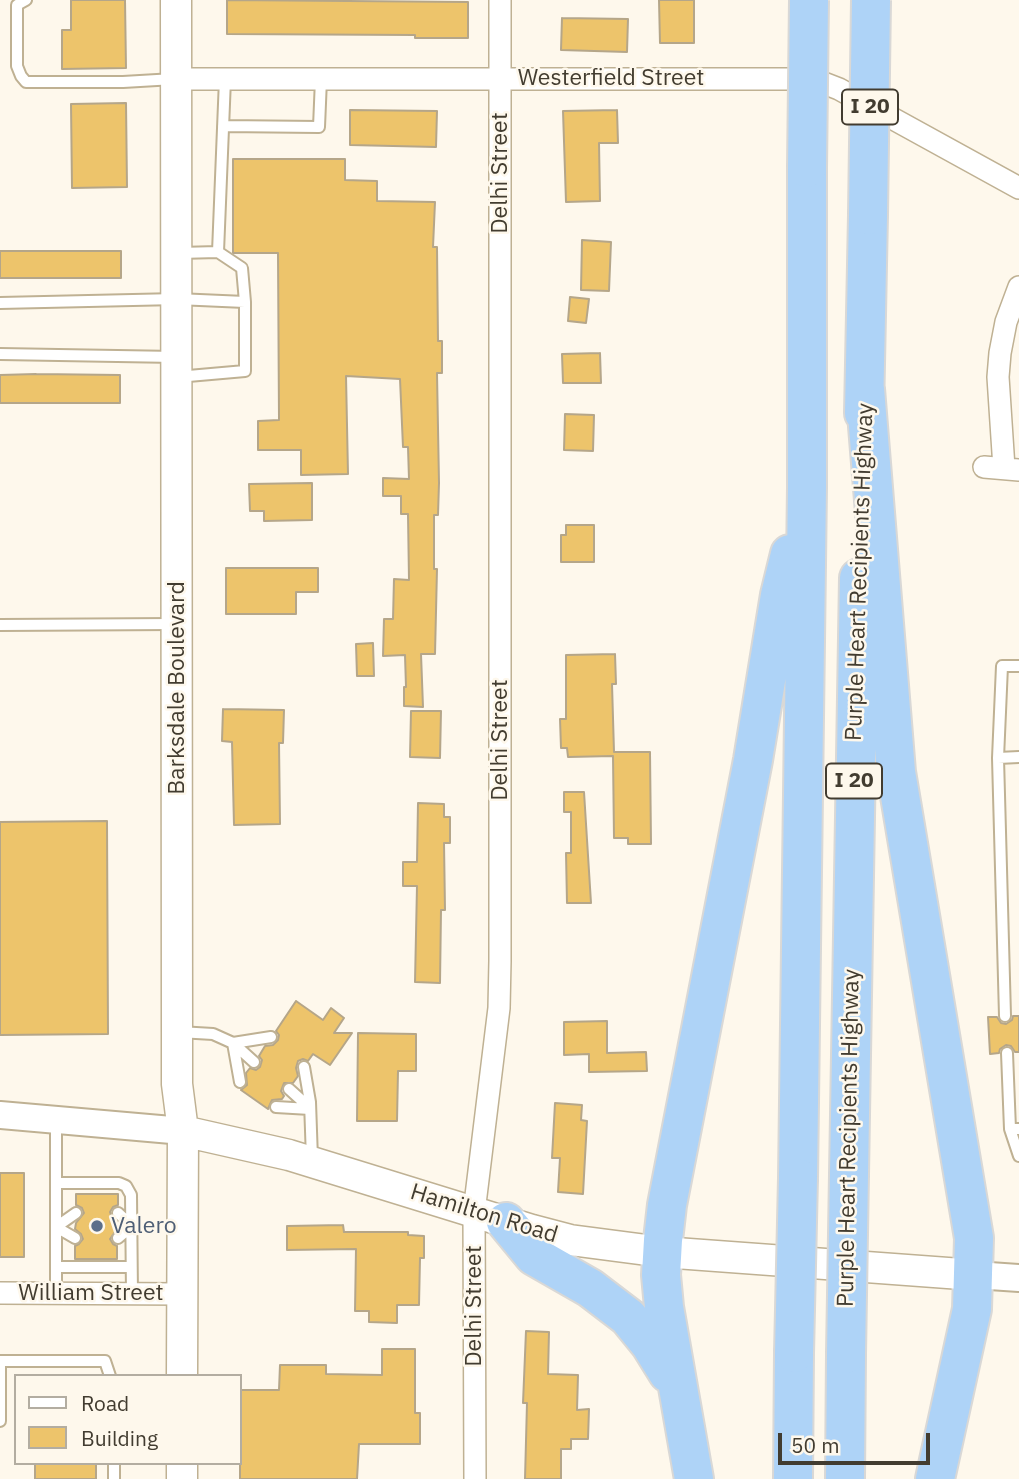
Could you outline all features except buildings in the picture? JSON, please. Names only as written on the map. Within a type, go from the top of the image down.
[{"type":"highway","name":"I 20","points":[[793,1479],[807,487],[809,0]]},
{"type":"highway","name":"Purple Heart Recipients Highway","points":[[845,1479],[856,660],[865,389],[871,0]]},
{"type":"highway","points":[[865,389],[896,772],[974,1238],[972,1309],[935,1479]]},
{"type":"highway","points":[[694,1479],[662,1291],[662,1252],[667,1205],[755,748],[780,595],[807,487]]},
{"type":"highway","points":[[490,1217],[534,1256],[590,1288],[628,1317],[659,1358],[679,1400]]},
{"type":"main road","name":"Barksdale Boulevard","points":[[176,0],[177,1084],[183,1131],[182,1374]]},
{"type":"main road","name":"Hamilton Road","points":[[183,1131],[312,1162],[570,1240],[662,1252],[975,1275]]},
{"type":"street","name":"Delhi Street","points":[[475,1479],[490,1217],[499,985],[500,0]]},
{"type":"street","name":"Westerfield Street","points":[[177,79],[793,78],[821,82],[901,122],[1019,188]]},
{"type":"street","points":[[1002,468],[998,377],[1000,354],[1006,322],[1019,287]]},
{"type":"street","name":"Hamilton Road","points":[[0,1115],[183,1131]]},
{"type":"street","points":[[975,1275],[1019,1278]]},
{"type":"street","name":"William Street","points":[[0,1293],[182,1294]]},
{"type":"lane","points":[[26,0],[17,5],[17,66],[26,82],[177,79]]},
{"type":"lane","points":[[218,252],[225,79]]},
{"type":"lane","points":[[223,126],[319,127],[321,79]]},
{"type":"lane","points":[[0,354],[245,371],[242,268],[218,252],[177,253]]},
{"type":"lane","points":[[0,303],[177,299],[245,302]]},
{"type":"lane","points":[[0,625],[177,624]]},
{"type":"lane","points":[[1005,1017],[998,758],[1002,666],[1019,666]]},
{"type":"lane","points":[[998,758],[1019,757]]},
{"type":"lane","points":[[177,1032],[213,1034],[233,1042],[254,1062]]},
{"type":"lane","points":[[233,1042],[271,1037]]},
{"type":"lane","points":[[233,1042],[240,1082]]},
{"type":"lane","points":[[1007,1052],[1019,1156]]},
{"type":"lane","points":[[304,1067],[310,1109],[312,1162]]},
{"type":"lane","points":[[289,1089],[310,1109]]},
{"type":"lane","points":[[276,1107],[310,1109]]},
{"type":"lane","points":[[56,1118],[56,1293]]},
{"type":"lane","points":[[56,1183],[118,1183],[126,1186],[131,1195],[132,1294]]},
{"type":"lane","points":[[56,1227],[76,1213]]},
{"type":"lane","points":[[118,1213],[132,1226]]},
{"type":"lane","points":[[118,1238],[132,1226]]},
{"type":"lane","points":[[56,1227],[75,1238]]},
{"type":"lane","points":[[56,1267],[131,1266]]},
{"type":"lane","points":[[0,1421],[0,1361],[105,1361],[109,1374]]},
{"type":"place","name":"Valero","points":[[97,1226]]}]
